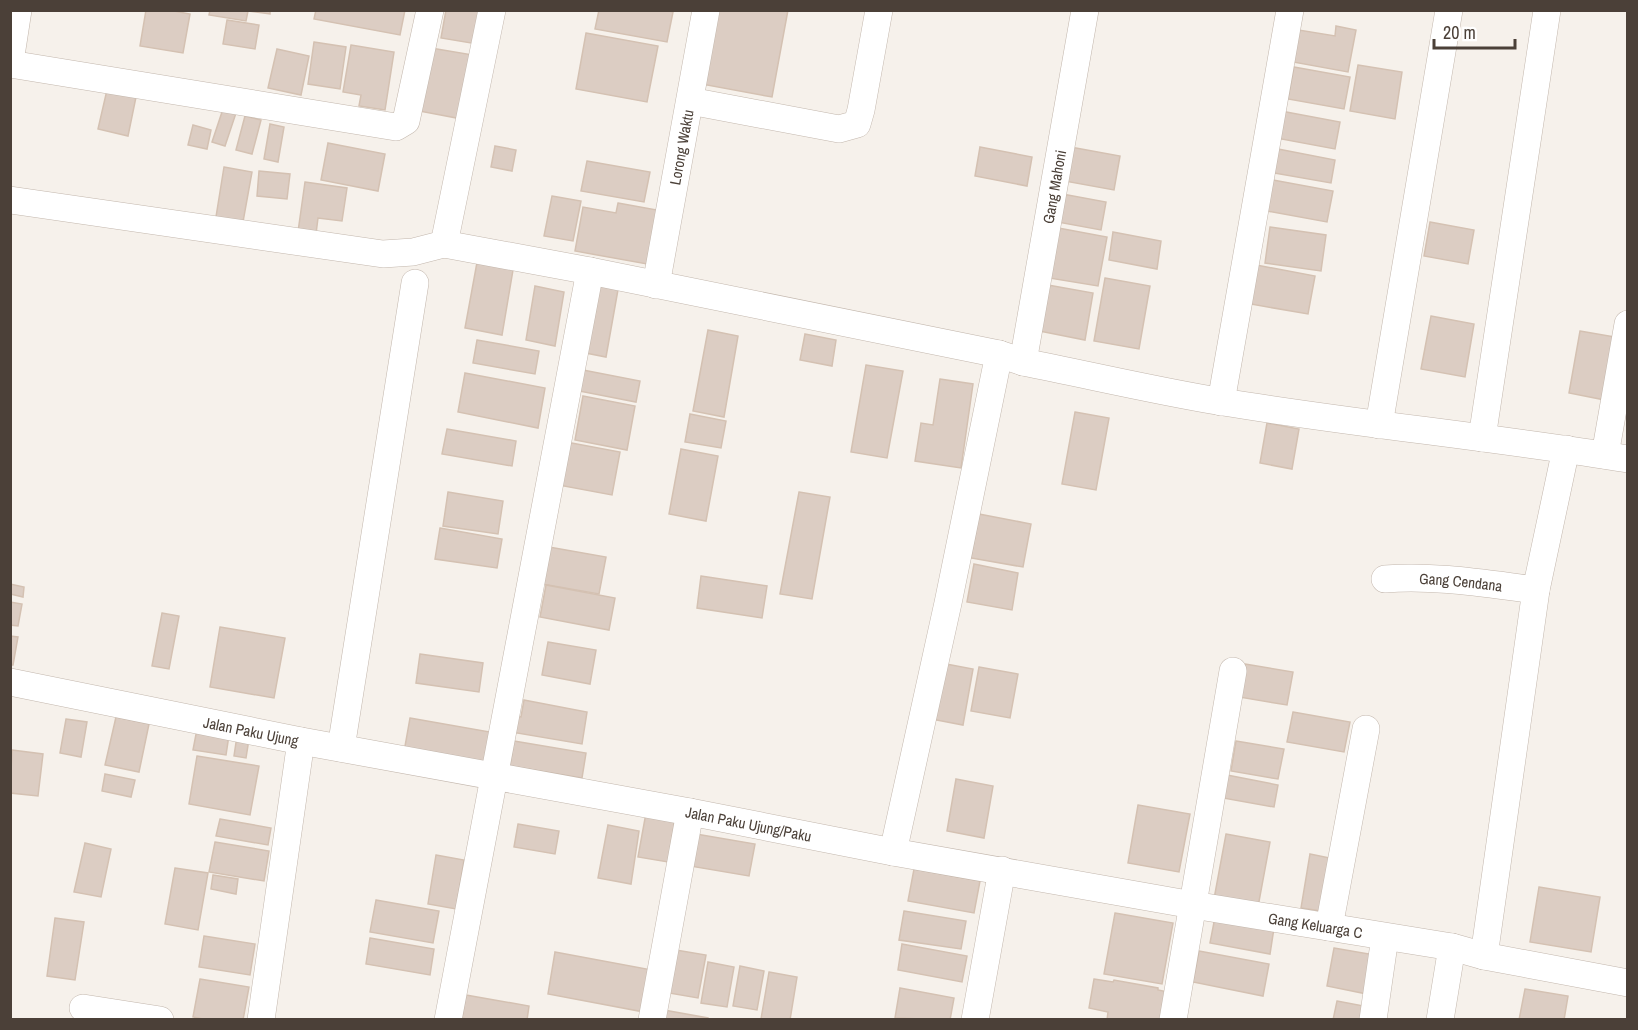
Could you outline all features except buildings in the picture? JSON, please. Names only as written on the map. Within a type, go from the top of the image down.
[{"type":"street","points":[[18,10],[10,63],[396,127],[406,121],[430,10]]},
{"type":"street","points":[[444,244],[492,10]]},
{"type":"street","name":"Lorong Waktu","points":[[656,285],[706,10]]},
{"type":"street","points":[[690,100],[839,129],[857,124],[879,10]]},
{"type":"street","name":"Gang Mahoni","points":[[893,852],[952,580],[1011,358],[1084,10]]},
{"type":"street","points":[[1221,402],[1290,10]]},
{"type":"street","points":[[1379,425],[1449,10]]},
{"type":"street","points":[[1482,438],[1547,10]]},
{"type":"street","points":[[10,200],[384,254],[413,252],[444,244],[590,271],[1221,402],[1379,425],[1566,448],[1616,457],[1628,324]]},
{"type":"street","points":[[448,1020],[590,271]]},
{"type":"street","points":[[341,748],[415,283]]},
{"type":"street","points":[[1484,956],[1536,590],[1566,448]]},
{"type":"street","name":"Gang Cendana","points":[[1385,579],[1420,578],[1536,590]]},
{"type":"street","points":[[1173,1020],[1233,671]]},
{"type":"street","name":"Jalan Paku Ujung","points":[[10,682],[301,741],[493,776]]},
{"type":"street","points":[[1329,927],[1366,729]]},
{"type":"street","points":[[261,1020],[301,741]]},
{"type":"street","name":"Jalan Paku Ujung/Paku","points":[[493,776],[893,852],[1002,870]]},
{"type":"street","points":[[652,1020],[690,812]]},
{"type":"street","points":[[975,1020],[1002,870]]},
{"type":"street","name":"Gang Keluarga C","points":[[1002,870],[1193,905],[1452,947],[1484,956],[1628,983]]},
{"type":"street","points":[[1373,1020],[1385,937]]},
{"type":"street","points":[[1440,1020],[1452,947]]},
{"type":"street","points":[[83,1008],[160,1020]]}]
